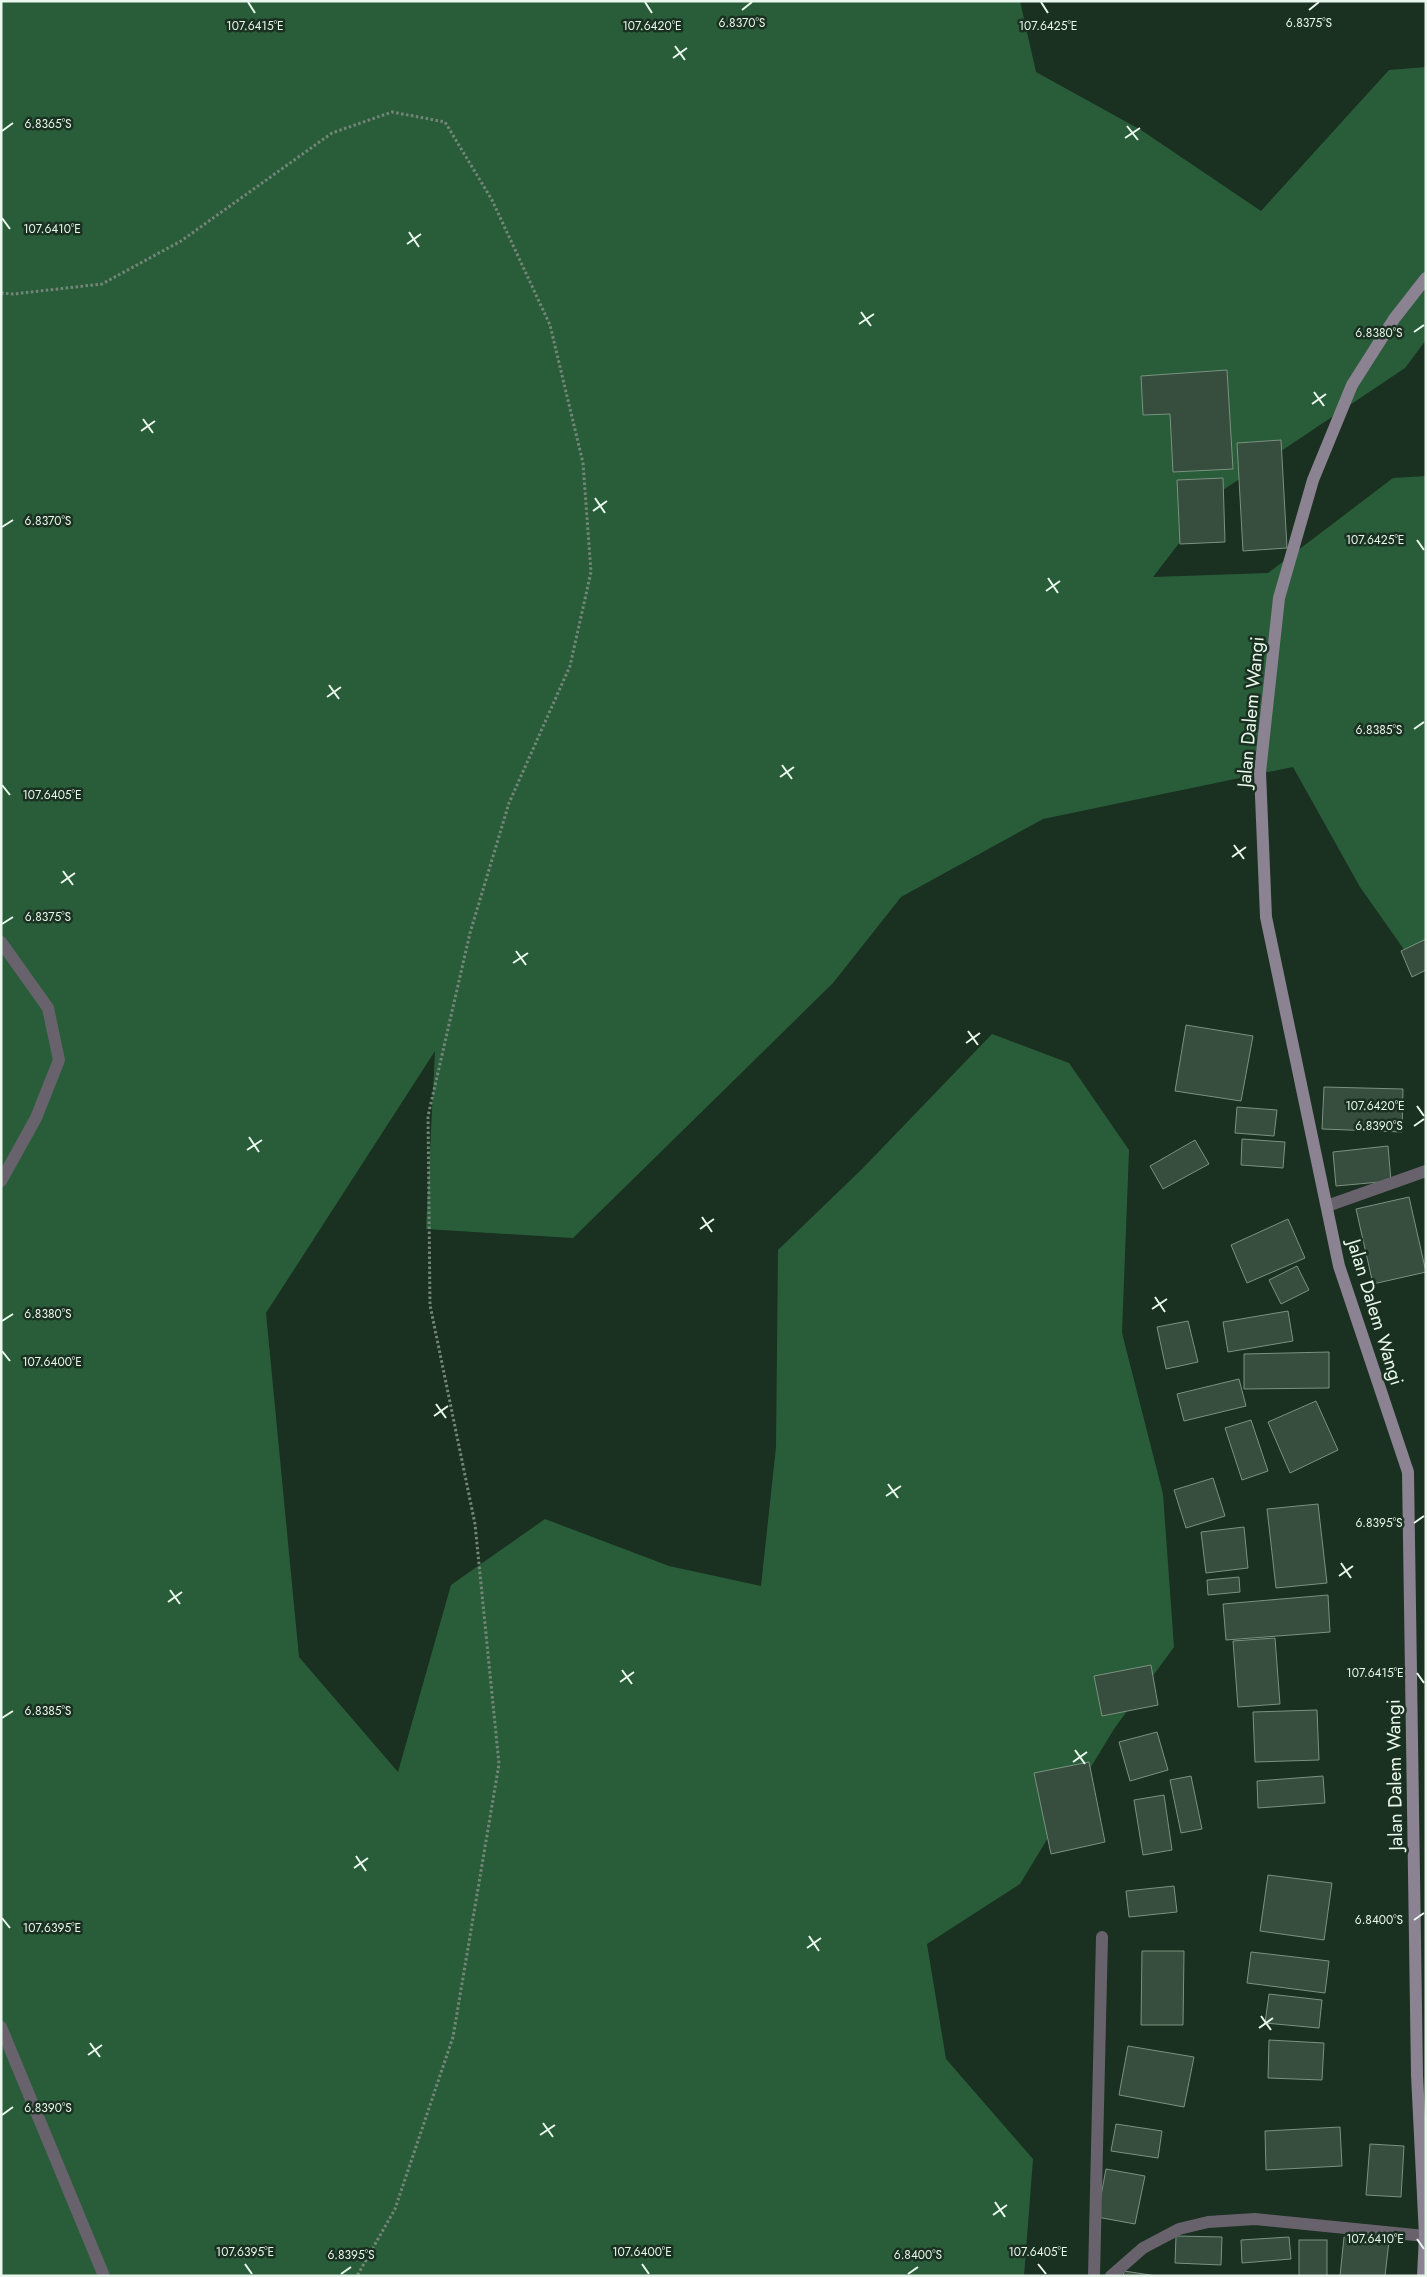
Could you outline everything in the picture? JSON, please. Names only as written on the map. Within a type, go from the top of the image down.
[{"type":"street","name":"Jalan Dalem Wangi","points":[[1423,2276],[1425,2236],[1417,2075],[1408,1472],[1339,1266],[1266,917],[1260,772],[1279,598],[1313,480],[1352,386],[1394,319],[1426,278]]},
{"type":"street","points":[[1,942],[48,1008],[59,1060],[36,1118],[1,1181]]},
{"type":"street","points":[[1327,1206],[1426,1171]]},
{"type":"street","points":[[1094,2276],[1102,1937]]},
{"type":"street","points":[[1,2027],[104,2276]]},
{"type":"street","points":[[1111,2276],[1143,2248],[1179,2229],[1208,2222],[1255,2219],[1425,2236]]},
{"type":"path","points":[[1,293],[102,284],[181,241],[332,133],[392,112],[445,122],[492,200],[550,325],[583,463],[591,572],[570,666],[509,803],[470,933],[428,1116],[430,1305],[475,1524],[499,1764],[453,2037],[395,2209],[357,2276]]},
{"type":"green space","points":[[1,1],[1020,1],[1036,72],[1141,130],[1261,211],[1389,70],[1426,67],[1426,340],[1405,368],[1217,494],[1153,577],[1268,573],[1393,478],[1426,476],[1426,952],[1410,958],[1360,887],[1293,767],[1043,819],[901,897],[833,983],[573,1238],[426,1229],[435,1051],[266,1313],[299,1657],[398,1772],[451,1585],[545,1519],[669,1566],[761,1586],[776,1447],[778,1250],[862,1169],[992,1034],[1069,1063],[1129,1150],[1122,1333],[1163,1494],[1174,1647],[1114,1729],[1020,1884],[927,1944],[946,2059],[1033,2159],[1024,2276],[1,2276]]},
{"type":"building","points":[[1227,370],[1233,469],[1173,472],[1170,414],[1143,415],[1141,376]]},
{"type":"building","points":[[1281,440],[1287,548],[1243,551],[1237,443]]},
{"type":"building","points":[[1223,478],[1225,542],[1180,544],[1177,480]]},
{"type":"building","points":[[1426,939],[1426,970],[1412,977],[1401,951]]},
{"type":"building","points":[[1186,1025],[1253,1036],[1241,1101],[1175,1091]]},
{"type":"building","points":[[1324,1087],[1403,1089],[1402,1132],[1322,1129]]},
{"type":"building","points":[[1237,1107],[1277,1110],[1274,1136],[1235,1133]]},
{"type":"building","points":[[1242,1139],[1285,1142],[1283,1168],[1241,1165]]},
{"type":"building","points":[[1195,1140],[1209,1164],[1163,1189],[1150,1166]]},
{"type":"building","points":[[1388,1146],[1391,1181],[1336,1186],[1333,1152]]},
{"type":"building","points":[[1409,1197],[1426,1272],[1373,1284],[1356,1209]]},
{"type":"building","points":[[1288,1219],[1305,1258],[1247,1283],[1231,1245]]},
{"type":"building","points":[[1297,1266],[1309,1290],[1281,1304],[1269,1280]]},
{"type":"building","points":[[1288,1311],[1293,1341],[1228,1352],[1223,1322]]},
{"type":"building","points":[[1188,1321],[1198,1362],[1166,1369],[1157,1327]]},
{"type":"building","points":[[1329,1352],[1329,1388],[1244,1389],[1244,1354]]},
{"type":"building","points":[[1239,1379],[1246,1406],[1184,1421],[1177,1394]]},
{"type":"building","points":[[1316,1401],[1338,1450],[1290,1473],[1268,1422]]},
{"type":"building","points":[[1251,1420],[1268,1471],[1242,1480],[1225,1428]]},
{"type":"building","points":[[1213,1478],[1225,1516],[1186,1528],[1174,1490]]},
{"type":"building","points":[[1318,1504],[1327,1583],[1276,1588],[1267,1509]]},
{"type":"building","points":[[1244,1527],[1248,1568],[1206,1573],[1201,1532]]},
{"type":"building","points":[[1239,1577],[1240,1592],[1208,1595],[1207,1580]]},
{"type":"building","points":[[1328,1595],[1330,1632],[1226,1640],[1223,1604]]},
{"type":"building","points":[[1275,1638],[1280,1704],[1238,1707],[1233,1641]]},
{"type":"building","points":[[1151,1665],[1158,1705],[1102,1716],[1094,1676]]},
{"type":"building","points":[[1317,1710],[1319,1760],[1255,1762],[1253,1712]]},
{"type":"building","points":[[1157,1732],[1168,1770],[1130,1781],[1119,1742]]},
{"type":"building","points":[[1089,1762],[1105,1842],[1051,1854],[1034,1773]]},
{"type":"building","points":[[1191,1776],[1202,1829],[1181,1833],[1170,1780]]},
{"type":"building","points":[[1323,1776],[1325,1803],[1258,1808],[1257,1781]]},
{"type":"building","points":[[1164,1795],[1172,1850],[1143,1855],[1134,1800]]},
{"type":"building","points":[[1268,1875],[1332,1883],[1324,1940],[1260,1931]]},
{"type":"building","points":[[1174,1886],[1177,1912],[1129,1917],[1126,1891]]},
{"type":"building","points":[[1142,1951],[1184,1951],[1183,2025],[1141,2025]]},
{"type":"building","points":[[1251,1952],[1329,1961],[1325,1993],[1247,1983]]},
{"type":"building","points":[[1269,1994],[1322,2000],[1319,2028],[1265,2023]]},
{"type":"building","points":[[1269,2040],[1324,2043],[1322,2080],[1268,2078]]},
{"type":"building","points":[[1128,2046],[1194,2057],[1184,2107],[1119,2095]]},
{"type":"building","points":[[1116,2124],[1162,2131],[1158,2158],[1111,2151]]},
{"type":"building","points":[[1340,2127],[1342,2166],[1266,2170],[1265,2131]]},
{"type":"building","points":[[1370,2144],[1404,2146],[1401,2197],[1366,2195]]},
{"type":"building","points":[[1106,2169],[1145,2176],[1135,2224],[1097,2217]]},
{"type":"building","points":[[1176,2236],[1222,2237],[1221,2265],[1175,2263]]},
{"type":"building","points":[[1289,2237],[1291,2259],[1242,2263],[1241,2240]]},
{"type":"building","points":[[1344,2237],[1389,2241],[1385,2276],[1340,2276]]},
{"type":"building","points":[[1299,2240],[1327,2240],[1327,2276],[1299,2276]]},
{"type":"building","points":[[1124,2271],[1157,2276],[1123,2276]]}]
